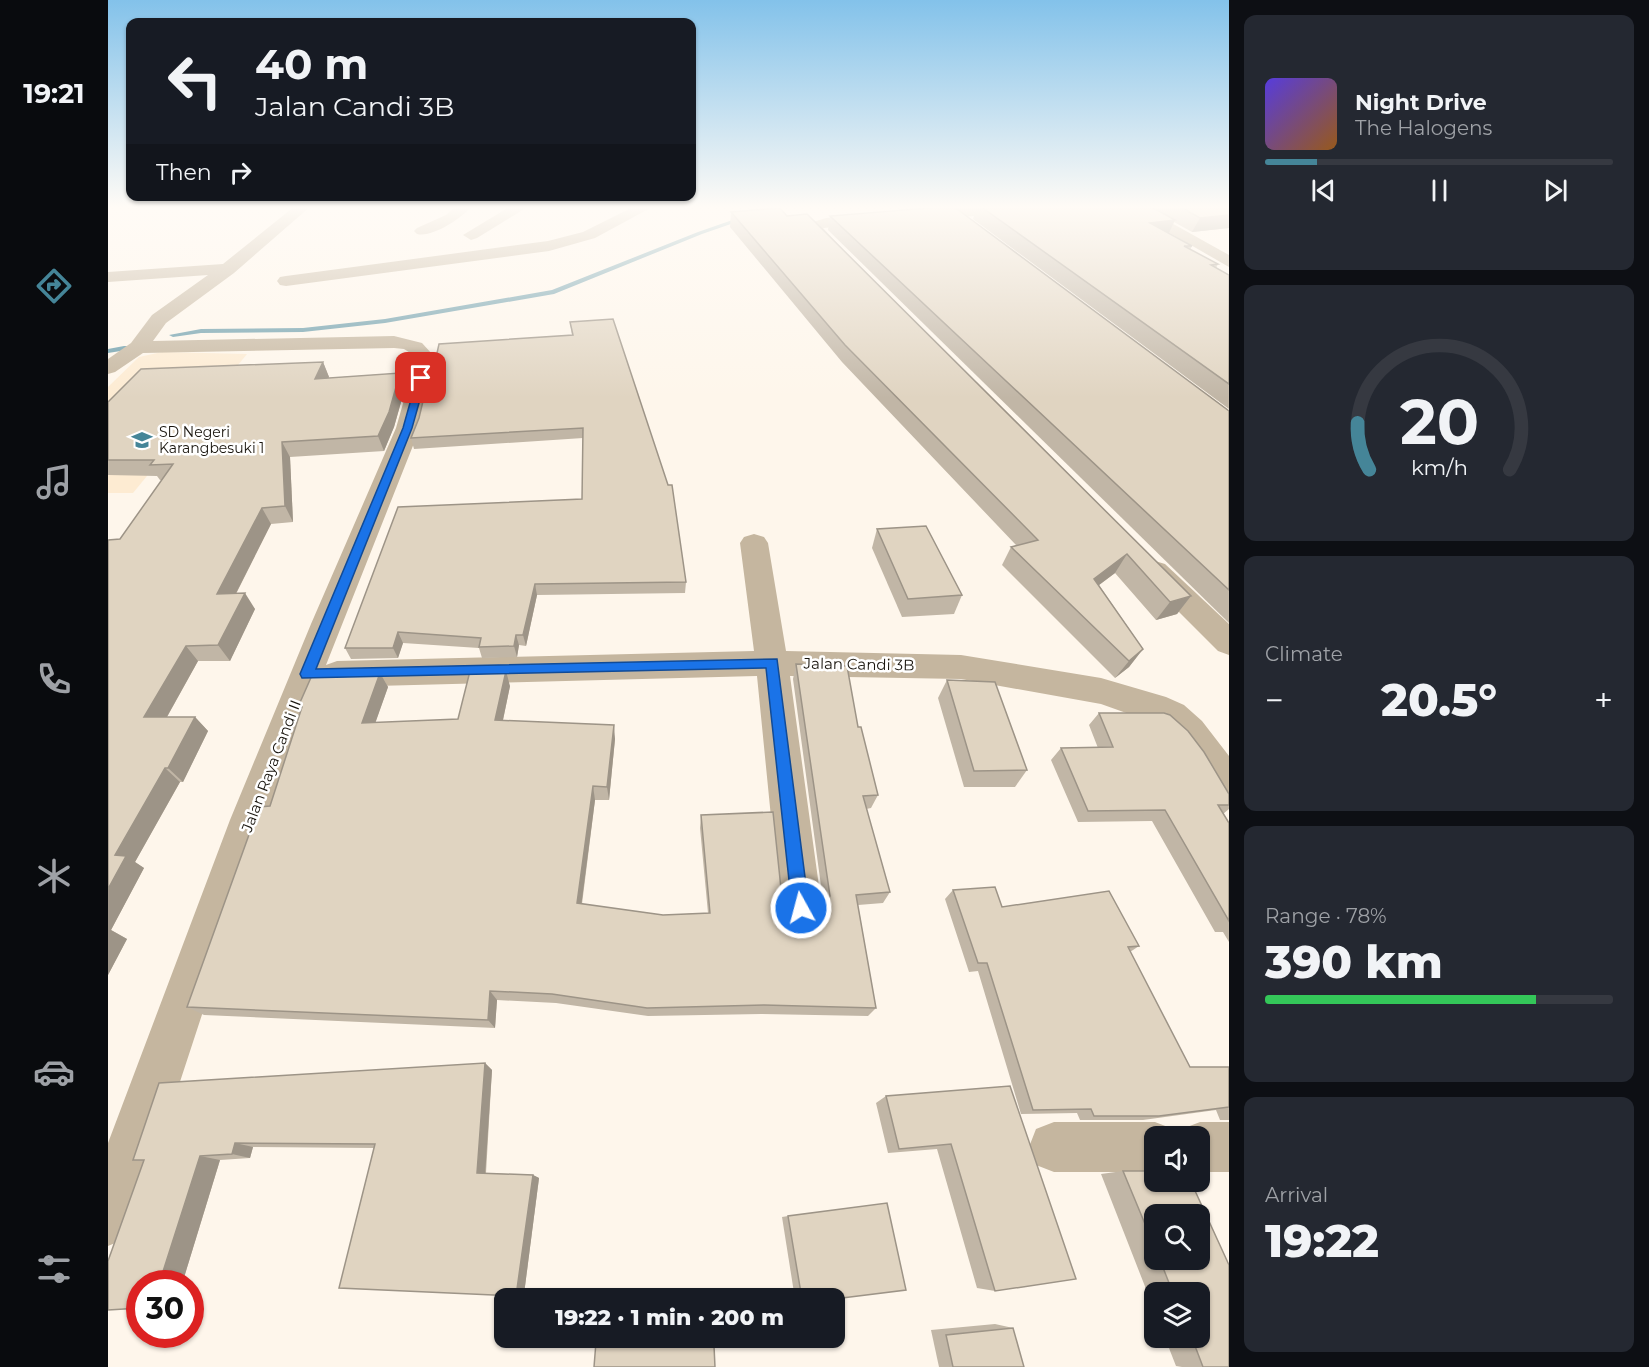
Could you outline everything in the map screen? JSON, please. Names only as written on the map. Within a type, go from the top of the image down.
[{"type":"street","points":[[108,276],[214,270]]},
{"type":"street","points":[[108,368],[138,347],[159,319],[227,270]]},
{"type":"street","points":[[286,281],[370,270]]},
{"type":"street","points":[[855,270],[860,275]]},
{"type":"street","name":"Jalan Raya Candi II","points":[[108,1218],[143,1111],[254,805],[408,428],[421,378],[423,354],[412,344],[394,342],[138,347]]},
{"type":"street","points":[[754,543],[772,663],[801,908]]},
{"type":"street","points":[[1137,553],[1225,640]]},
{"type":"street","name":"Jalan Candi 3B","points":[[307,674],[772,663],[961,667],[1101,691],[1154,707],[1172,715],[1190,731],[1229,784]]},
{"type":"street","points":[[1054,1147],[1144,1147]]},
{"type":"street","points":[[1210,1147],[1229,1147]]},
{"type":"shaded area","name":"SD Negeri Karangbesuki 1","points":[[162,352],[247,354],[133,493],[108,493],[108,387],[139,357]]},
{"type":"building","points":[[781,270],[863,270],[1191,596],[1170,602],[1127,554],[1094,579],[1143,649],[1129,661],[1011,547],[1038,540],[845,345]]},
{"type":"building","points":[[887,270],[1039,270],[1229,411],[1229,590]]},
{"type":"building","points":[[1069,270],[1220,270],[1229,275],[1229,384]]},
{"type":"building","points":[[613,319],[668,485],[672,485],[686,582],[535,584],[523,635],[516,635],[514,646],[479,647],[481,638],[398,632],[393,648],[345,648],[398,507],[582,499],[583,428],[411,438],[419,418],[429,376],[432,376],[439,344],[573,335],[570,322]]},
{"type":"building","points":[[323,362],[315,379],[400,373],[389,412],[378,436],[282,442],[285,506],[262,508],[217,594],[245,593],[218,645],[186,646],[144,717],[195,717],[168,768],[165,768],[115,855],[126,856],[108,889],[108,540],[120,539],[173,464],[150,465],[154,460],[108,460],[108,402],[141,369]]},
{"type":"building","points":[[926,526],[962,595],[908,599],[877,529]]},
{"type":"building","points":[[796,664],[847,666],[858,727],[861,727],[878,795],[863,796],[890,892],[856,895],[876,1008],[764,1005],[647,1008],[552,994],[490,991],[488,1020],[187,1007],[259,807],[270,806],[302,707],[298,707],[313,673],[380,673],[362,723],[458,719],[470,671],[506,671],[495,720],[614,725],[607,787],[593,786],[577,903],[663,915],[710,913],[701,815],[773,812],[782,898],[789,913],[806,919],[823,912],[830,896]]},
{"type":"building","points":[[947,680],[995,682],[1027,770],[974,771]]},
{"type":"building","points":[[1099,713],[1164,713],[1170,715],[1188,731],[1204,752],[1229,794],[1229,805],[1218,805],[1229,823],[1229,921],[1165,810],[1088,811],[1061,748],[1113,747]]},
{"type":"building","points":[[995,887],[1002,907],[1109,891],[1139,946],[1128,947],[1190,1067],[1229,1067],[1229,1107],[1159,1116],[1094,1116],[1091,1109],[1033,1110],[987,963],[978,963],[953,890]]},
{"type":"building","points":[[485,1063],[477,1173],[533,1175],[517,1288],[494,1288],[494,1295],[339,1288],[375,1144],[235,1143],[232,1154],[200,1156],[163,1270],[126,1270],[126,1309],[108,1310],[108,1261],[144,1160],[133,1160],[159,1083]]},
{"type":"building","points":[[1010,1086],[1076,1279],[995,1291],[951,1144],[899,1149],[886,1096]]},
{"type":"building","points":[[1123,1171],[1144,1171],[1144,1192],[1196,1192],[1201,1204],[1144,1204],[1144,1222]]},
{"type":"building","points":[[887,1203],[906,1290],[845,1298],[845,1288],[800,1288],[788,1216]]},
{"type":"building","points":[[1210,1224],[1229,1265],[1229,1367],[1203,1367],[1196,1348],[1210,1348],[1210,1282],[1169,1282],[1164,1270],[1210,1270]]},
{"type":"building","points":[[1013,1328],[1024,1367],[953,1367],[946,1335]]},
{"type":"building","points":[[596,1348],[714,1348],[715,1367],[594,1367]]},
{"type":"waterway","points":[[173,335],[201,331],[303,330],[385,321],[554,292],[609,270]]},
{"type":"waterway","points":[[108,351],[124,348]]},
{"type":"place","name":"SD Negeri Karangbesuki 1","points":[[142,440]]},
{"type":"route","points":[[421,378],[408,428],[307,674],[488,672],[772,663],[801,908]]}]
